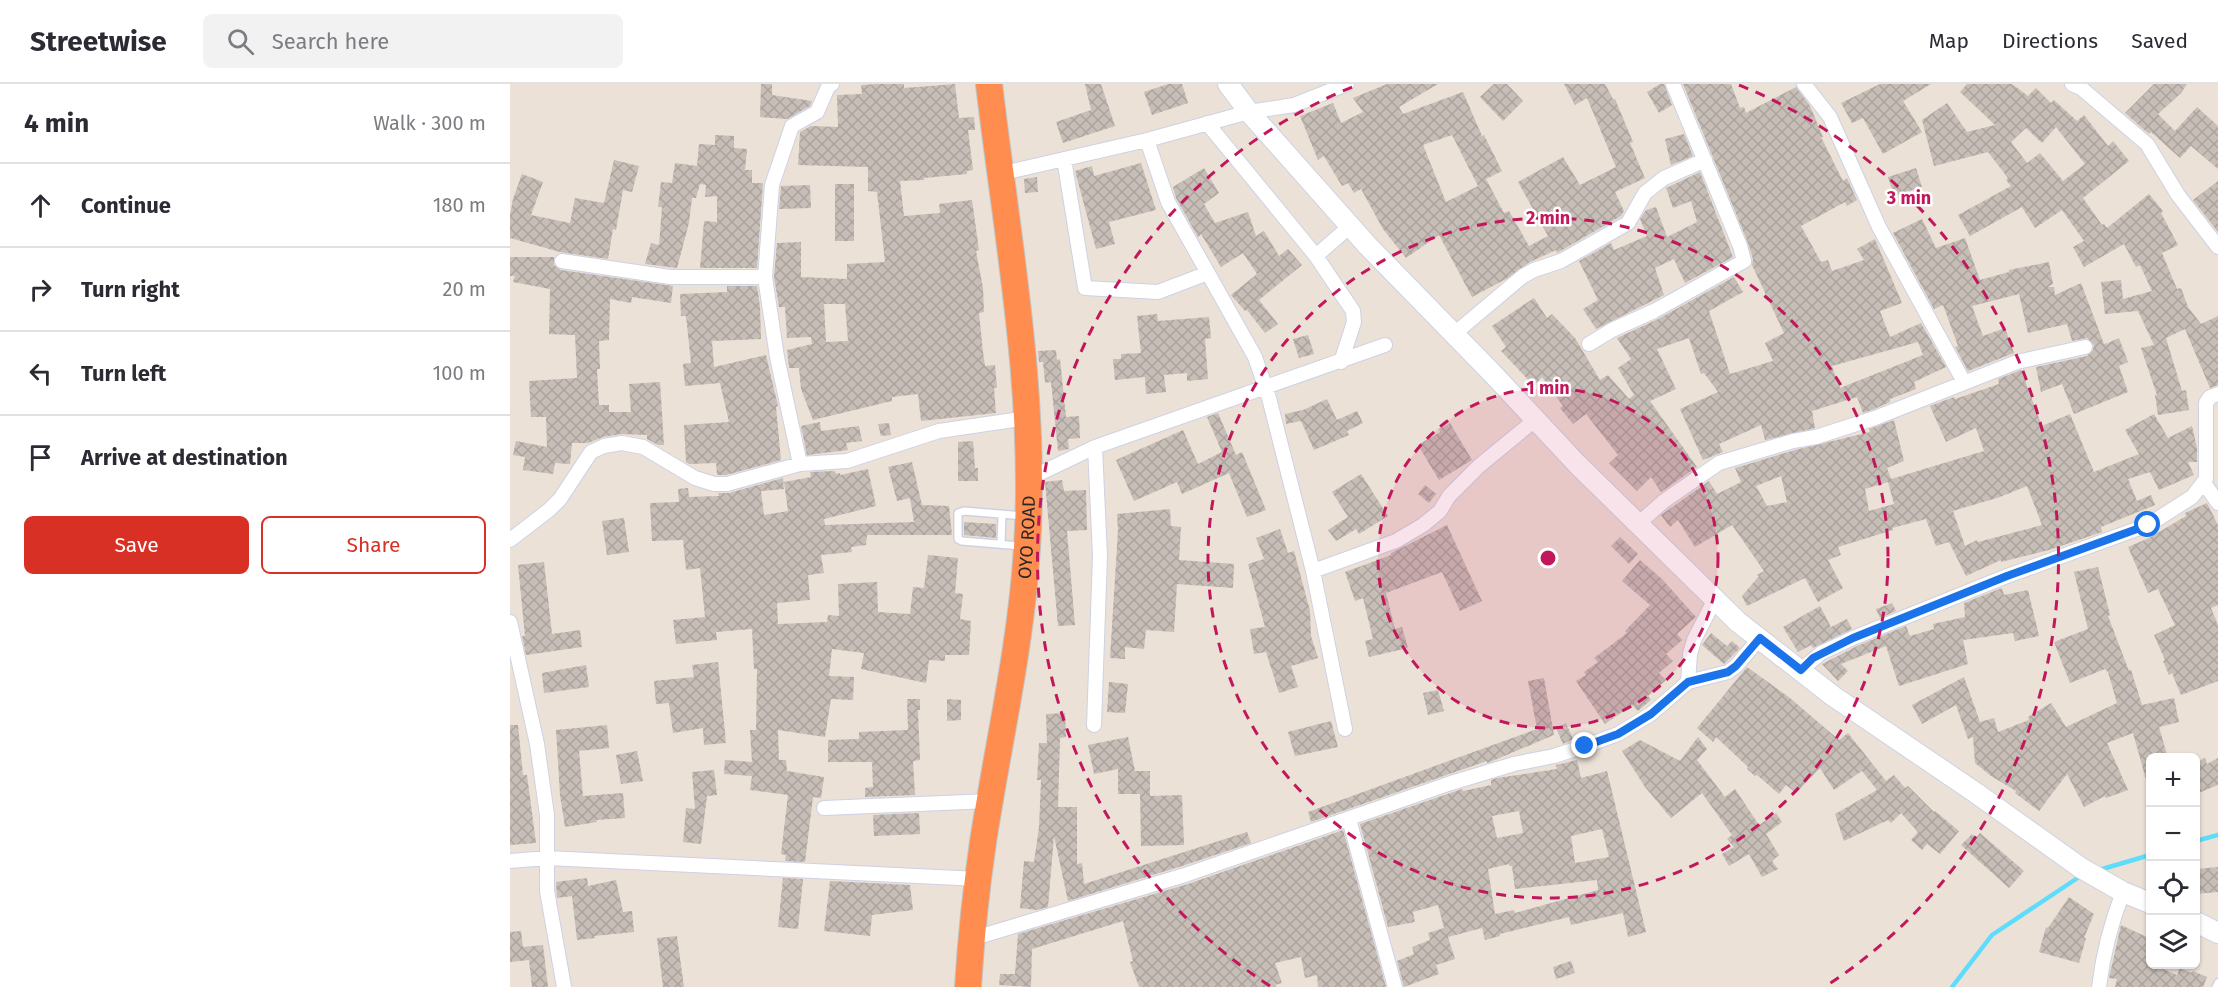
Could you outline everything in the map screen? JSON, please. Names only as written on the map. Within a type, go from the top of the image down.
[{"type":"highway","name":"OYO ROAD","points":[[968,987],[971,939],[990,801],[1013,670],[1027,546],[1028,517],[1027,418],[989,84]]},
{"type":"main road","points":[[1228,84],[1249,112],[1350,226],[1535,420],[1715,599],[1833,696],[1967,786],[2081,868],[2123,892],[2146,901]]},
{"type":"main road","points":[[2200,924],[2218,933]]},
{"type":"street","points":[[800,464],[777,357],[765,277],[772,185],[792,126],[817,112],[831,84]]},
{"type":"street","points":[[1589,344],[1744,261],[1706,160],[1699,149],[1673,84]]},
{"type":"street","points":[[1804,84],[1830,117],[1879,227],[1964,382]]},
{"type":"street","points":[[2072,84],[2081,88],[2148,144],[2178,195],[2218,247]]},
{"type":"street","points":[[999,174],[1147,140],[1249,112],[1294,105],[1342,85]]},
{"type":"street","points":[[1207,123],[1316,256],[1353,311],[1354,322],[1341,362]]},
{"type":"street","points":[[1147,140],[1168,202],[1255,357],[1313,571],[1345,729]]},
{"type":"street","points":[[1065,159],[1085,288],[1158,292],[1208,273]]},
{"type":"street","points":[[1454,333],[1523,276],[1561,261],[1628,223],[1645,193],[1664,178],[1706,160]]},
{"type":"street","points":[[1316,256],[1350,226]]},
{"type":"street","points":[[562,261],[670,277],[765,277]]},
{"type":"street","points":[[1028,479],[1095,447],[1385,345]]},
{"type":"street","points":[[1638,524],[1665,501],[1719,464],[1875,418],[2027,359],[2085,347]]},
{"type":"street","points":[[1801,670],[1813,658],[1853,638],[2007,576],[2148,525],[2192,496],[2204,483],[2206,403],[2210,397],[2218,394]]},
{"type":"street","points":[[510,540],[560,499],[591,452],[604,446],[622,443],[643,447],[695,478],[714,484],[727,484],[800,464],[847,461],[939,431],[1027,418]]},
{"type":"street","points":[[1313,571],[1387,544],[1423,525],[1440,511],[1449,496],[1479,466],[1535,420]]},
{"type":"street","points":[[1094,724],[1100,556],[1095,447]]},
{"type":"street","points":[[2204,483],[2218,503]]},
{"type":"street","points":[[1688,682],[1690,654],[1694,640],[1715,599]]},
{"type":"street","points":[[510,622],[514,664],[537,744],[547,815],[547,891],[564,987]]},
{"type":"street","points":[[971,939],[1185,875],[1451,783],[1514,764],[1554,756],[1618,734],[1651,714],[1688,682],[1728,672],[1760,638]]},
{"type":"street","points":[[824,808],[990,801]]},
{"type":"street","points":[[1349,819],[1395,987]]},
{"type":"street","points":[[510,861],[547,858],[979,879]]},
{"type":"street","points":[[2099,987],[2112,920],[2123,892]]},
{"type":"lane","points":[[1027,546],[962,541],[958,539],[958,513],[964,511],[1028,517]]},
{"type":"lane","points":[[1001,544],[1002,514]]},
{"type":"building","points":[[761,84],[772,84],[772,95],[812,101],[810,106],[787,119],[760,117]]},
{"type":"building","points":[[904,84],[904,88],[955,84],[959,118],[974,117],[975,130],[968,130],[973,170],[967,171],[967,174],[900,181],[904,216],[940,213],[939,204],[972,200],[979,250],[976,251],[983,288],[984,312],[979,313],[983,352],[985,366],[995,365],[996,413],[921,421],[918,394],[892,397],[892,401],[813,420],[801,389],[799,368],[789,368],[787,350],[812,344],[811,337],[787,338],[785,307],[779,307],[774,277],[777,243],[801,242],[801,277],[847,279],[847,264],[885,262],[877,192],[868,191],[868,167],[798,165],[800,132],[811,126],[838,127],[837,95],[862,94],[861,85]],"holes":[[[824,304],[845,304],[848,341],[826,342]]]},
{"type":"building","points":[[1085,84],[1101,84],[1115,126],[1063,143],[1056,122],[1091,110]]},
{"type":"building","points":[[1168,84],[1182,84],[1188,103],[1152,115],[1144,92]]},
{"type":"building","points":[[1387,84],[1438,84],[1399,107],[1403,114],[1463,92],[1482,136],[1484,135],[1502,171],[1486,179],[1504,213],[1509,211],[1529,246],[1548,236],[1518,182],[1563,157],[1580,185],[1616,167],[1587,98],[1575,105],[1564,84],[1605,84],[1615,99],[1645,178],[1615,192],[1624,211],[1621,216],[1557,253],[1556,250],[1530,262],[1506,279],[1472,297],[1439,235],[1406,258],[1383,229],[1361,189],[1354,193],[1348,183],[1342,186],[1324,156],[1318,160],[1300,116],[1333,103],[1341,123],[1363,112],[1353,98]],"holes":[[[1452,135],[1478,186],[1446,202],[1423,145]]]},
{"type":"building","points":[[1494,84],[1507,84],[1523,101],[1503,121],[1480,97]]},
{"type":"building","points":[[1664,84],[1672,105],[1659,113],[1647,92]]},
{"type":"building","points":[[1683,84],[1731,84],[1740,108],[1744,107],[1746,113],[1796,87],[1810,106],[1823,137],[1821,137],[1843,181],[1847,178],[1857,200],[1847,206],[1845,202],[1801,226],[1821,262],[1828,260],[1832,271],[1864,260],[1857,249],[1875,239],[1902,303],[1880,311],[1890,337],[1921,323],[1946,367],[1914,382],[1916,389],[1890,399],[1890,402],[1872,410],[1863,413],[1857,397],[1812,411],[1815,428],[1765,440],[1761,425],[1719,444],[1723,452],[1703,460],[1680,409],[1718,392],[1704,373],[1701,374],[1689,338],[1657,349],[1676,389],[1650,401],[1697,467],[1661,492],[1651,477],[1637,491],[1609,463],[1618,455],[1586,414],[1573,424],[1560,408],[1563,406],[1542,377],[1534,386],[1501,351],[1506,347],[1492,326],[1534,298],[1547,318],[1552,314],[1575,338],[1600,380],[1608,375],[1629,399],[1634,395],[1618,368],[1631,359],[1617,338],[1658,319],[1734,277],[1743,292],[1709,311],[1730,374],[1773,361],[1765,343],[1784,333],[1752,265],[1753,259]],"holes":[[[1918,342],[1923,355],[1840,388],[1832,366]]]},
{"type":"building","points":[[1880,84],[1931,84],[1903,101],[1922,132],[1883,154],[1863,118],[1852,123],[1841,103]]},
{"type":"building","points":[[1967,84],[2012,84],[2028,96],[2036,88],[2051,103],[2054,100],[2077,121],[2084,115],[2108,146],[2113,141],[2129,161],[2083,198],[2102,225],[2104,224],[2107,228],[2149,194],[2163,211],[2161,213],[2178,245],[2162,253],[2177,289],[2181,288],[2188,307],[2201,324],[2218,316],[2218,385],[2210,388],[2185,329],[2166,338],[2182,391],[2186,390],[2189,410],[2158,415],[2155,395],[2157,395],[2141,348],[2154,345],[2138,311],[2105,314],[2101,282],[2121,280],[2123,299],[2152,291],[2140,265],[2136,267],[2124,244],[2084,267],[2073,247],[2084,241],[2062,210],[2035,228],[2022,207],[1970,236],[1958,215],[2011,186],[2006,180],[2008,178],[1988,152],[1934,166],[1922,120],[1947,103],[1967,132],[1995,125],[1960,92]],"holes":[[[2056,127],[2085,164],[2063,181],[2040,153],[2027,163],[2011,142],[2026,128],[2042,143]]]},
{"type":"building","points":[[2154,84],[2187,84],[2181,93],[2158,114],[2175,131],[2197,107],[2218,126],[2218,169],[2191,146],[2180,158],[2125,113]]},
{"type":"building","points":[[1684,134],[1693,156],[1671,165],[1665,139]]},
{"type":"building","points":[[715,135],[734,136],[734,148],[747,149],[745,170],[752,170],[752,183],[763,183],[757,268],[700,268],[704,221],[717,222],[717,196],[705,197],[706,185],[700,184],[696,198],[692,198],[689,223],[677,268],[645,264],[651,243],[659,245],[662,207],[658,207],[661,182],[672,183],[675,163],[697,166],[699,144],[715,145]]},
{"type":"building","points":[[614,160],[639,166],[632,192],[623,190],[608,259],[560,252],[510,238],[513,199],[522,174],[543,182],[531,215],[570,223],[575,198],[604,203]]},
{"type":"building","points":[[1141,163],[1156,210],[1109,222],[1115,244],[1096,249],[1075,171],[1092,166],[1094,176]]},
{"type":"building","points":[[1204,168],[1219,193],[1204,204],[1215,223],[1248,212],[1256,236],[1264,231],[1279,256],[1288,249],[1302,265],[1259,300],[1278,324],[1265,333],[1247,310],[1245,311],[1231,295],[1257,274],[1243,253],[1221,267],[1201,234],[1198,237],[1176,198],[1173,187]]},
{"type":"building","points":[[1916,168],[1922,187],[1894,196],[1888,177]]},
{"type":"building","points":[[1700,172],[1733,257],[1685,283],[1674,259],[1655,268],[1664,295],[1596,329],[1583,309],[1598,300],[1579,261],[1611,243],[1614,250],[1647,236],[1640,219],[1646,210],[1656,207],[1667,237],[1697,222],[1691,201],[1673,208],[1666,188]]},
{"type":"building","points":[[1037,177],[1038,192],[1025,193],[1024,179]]},
{"type":"building","points":[[2218,181],[2218,232],[2193,200]]},
{"type":"building","points":[[835,184],[854,184],[854,241],[835,241]]},
{"type":"building","points":[[810,185],[811,208],[779,209],[781,186]]},
{"type":"building","points":[[1922,219],[1936,248],[1965,238],[1980,280],[2009,272],[2009,270],[2049,262],[2053,284],[2048,287],[2054,287],[2055,295],[2081,283],[2104,344],[2108,345],[2119,338],[2128,362],[2119,366],[2128,392],[2074,414],[2062,384],[2041,392],[2036,367],[2087,356],[2093,350],[2094,345],[2087,338],[2072,341],[2067,324],[2028,333],[2019,294],[1972,306],[1983,336],[2005,328],[2014,353],[1968,371],[1955,347],[1958,346],[1943,305],[1934,309],[1893,233]]},
{"type":"building","points":[[510,257],[554,257],[554,265],[561,270],[673,286],[671,303],[632,297],[631,303],[610,299],[609,340],[599,341],[600,369],[597,369],[599,405],[609,405],[609,412],[631,412],[629,384],[660,382],[664,445],[658,445],[647,439],[647,435],[621,434],[603,437],[588,443],[572,443],[570,464],[555,463],[553,474],[523,470],[525,457],[513,455],[516,441],[547,447],[546,417],[531,417],[529,381],[577,378],[575,335],[549,334],[550,289],[513,282],[515,276],[510,276]]},
{"type":"building","points":[[727,286],[757,286],[761,339],[712,341],[714,367],[766,355],[778,406],[776,407],[781,460],[726,475],[717,475],[716,463],[689,464],[686,462],[684,425],[729,422],[720,383],[685,386],[683,364],[691,363],[686,316],[681,316],[680,294],[727,292]]},
{"type":"building","points":[[1157,314],[1158,321],[1209,317],[1211,338],[1205,339],[1208,379],[1187,381],[1187,373],[1164,375],[1166,392],[1146,394],[1145,377],[1115,380],[1113,359],[1121,359],[1121,354],[1141,353],[1137,316]]},
{"type":"building","points":[[1308,335],[1314,354],[1299,358],[1293,339]]},
{"type":"building","points":[[1056,350],[1057,360],[1060,359],[1066,417],[1079,416],[1080,438],[1068,439],[1069,449],[1058,451],[1051,382],[1045,383],[1043,362],[1039,362],[1038,351]]},
{"type":"building","points":[[2021,370],[2042,426],[2070,414],[2094,472],[2139,454],[2125,430],[2154,414],[2168,438],[2192,426],[2197,448],[2197,462],[2188,462],[2194,475],[2159,490],[2150,472],[2128,479],[2137,501],[2151,495],[2155,505],[2101,527],[2102,532],[2049,550],[2001,562],[2001,560],[1966,576],[1949,542],[1936,546],[1926,519],[1892,528],[1893,530],[1838,547],[1841,555],[1828,560],[1843,588],[1818,602],[1805,578],[1747,606],[1742,596],[1759,576],[1757,575],[1764,571],[1732,525],[1695,547],[1678,520],[1670,527],[1661,515],[1709,481],[1717,494],[1741,482],[1735,468],[1795,450],[1870,432],[1869,429],[1894,420],[1904,461],[1887,468],[1891,479],[1984,451],[1976,428],[1946,442],[1930,406],[1999,384],[1998,379]],"holes":[[[1781,476],[1787,502],[1767,506],[1756,486]],[[1888,482],[1894,504],[1869,511],[1865,489]],[[2027,486],[2042,525],[1978,542],[1977,540],[1965,546],[1953,511]]]},
{"type":"building","points":[[1327,399],[1337,420],[1357,411],[1363,423],[1347,431],[1349,435],[1314,450],[1301,421],[1286,424],[1285,414],[1303,410]]},
{"type":"building","points":[[1218,413],[1236,455],[1242,452],[1266,510],[1247,517],[1229,473],[1182,494],[1177,482],[1134,501],[1116,460],[1183,430],[1198,464],[1222,452],[1207,417]]},
{"type":"building","points":[[820,422],[821,431],[859,426],[862,441],[846,443],[848,450],[807,455],[801,426]]},
{"type":"building","points":[[889,423],[891,435],[881,436],[878,424]]},
{"type":"building","points":[[1450,423],[1472,460],[1439,480],[1418,445]]},
{"type":"building","points":[[973,441],[978,481],[958,481],[958,442]]},
{"type":"building","points":[[912,462],[922,505],[949,506],[952,535],[867,535],[866,545],[851,547],[852,552],[821,555],[824,573],[808,575],[810,600],[777,603],[778,624],[827,622],[828,615],[839,616],[838,584],[877,582],[878,612],[910,614],[913,587],[924,588],[928,555],[958,558],[955,593],[963,594],[960,619],[971,621],[969,655],[945,655],[945,661],[929,660],[926,683],[861,669],[864,653],[832,649],[829,676],[854,677],[853,700],[831,699],[825,737],[778,730],[779,760],[786,760],[787,771],[824,777],[821,798],[813,797],[805,862],[785,861],[786,855],[781,854],[788,795],[750,790],[752,776],[724,774],[725,760],[752,762],[750,730],[756,730],[757,669],[754,669],[752,629],[716,632],[717,640],[676,644],[673,620],[705,617],[700,568],[686,570],[683,540],[652,541],[650,503],[679,502],[678,489],[688,488],[689,497],[719,496],[718,493],[729,493],[783,478],[784,489],[761,491],[764,515],[788,511],[784,482],[811,477],[810,472],[835,471],[840,475],[868,469],[876,506],[824,519],[825,525],[914,522],[910,498],[897,501],[888,467]]},
{"type":"building","points":[[1361,474],[1388,516],[1359,534],[1356,529],[1336,541],[1328,530],[1348,517],[1332,492]]},
{"type":"building","points":[[1062,480],[1064,491],[1086,490],[1087,530],[1067,531],[1075,625],[1058,626],[1045,482]]},
{"type":"building","points":[[1425,485],[1436,494],[1429,503],[1418,494]]},
{"type":"building","points":[[2207,503],[2218,525],[2218,605],[2211,608],[2218,625],[2218,681],[2181,695],[2172,673],[2169,675],[2154,635],[2175,625],[2158,589],[2148,593],[2128,547],[2149,538],[2186,516],[2185,513]]},
{"type":"building","points":[[1170,509],[1171,526],[1181,527],[1179,560],[1234,564],[1233,588],[1177,584],[1174,632],[1146,630],[1144,649],[1125,647],[1125,659],[1110,658],[1117,514]]},
{"type":"building","points":[[624,518],[629,552],[607,555],[602,521]]},
{"type":"building","points":[[964,522],[996,524],[996,538],[964,535]]},
{"type":"building","points":[[1447,525],[1482,601],[1460,611],[1442,572],[1386,593],[1395,629],[1402,627],[1408,648],[1369,657],[1365,641],[1373,639],[1363,598],[1355,601],[1345,572],[1391,555]]},
{"type":"building","points":[[1280,529],[1288,553],[1294,551],[1310,611],[1311,636],[1318,658],[1291,666],[1298,687],[1279,693],[1266,652],[1254,654],[1250,629],[1265,627],[1248,564],[1264,559],[1256,538]]},
{"type":"building","points":[[1620,537],[1638,554],[1629,564],[1611,546]]},
{"type":"building","points":[[1640,560],[1662,579],[1696,617],[1677,634],[1682,640],[1666,654],[1673,661],[1659,673],[1666,680],[1648,696],[1651,700],[1638,711],[1632,705],[1605,724],[1576,681],[1586,675],[1584,672],[1598,662],[1594,658],[1627,633],[1625,631],[1650,605],[1622,581]]},
{"type":"building","points":[[544,562],[552,634],[580,630],[582,647],[526,655],[522,636],[525,636],[518,565]]},
{"type":"building","points":[[2098,567],[2110,615],[2108,616],[2129,671],[2131,670],[2142,705],[2174,698],[2179,722],[2159,727],[2167,753],[2146,753],[2146,779],[2133,733],[2107,743],[2128,790],[2106,798],[2105,796],[2084,807],[2067,774],[2039,811],[2015,793],[2016,791],[1975,763],[1973,737],[1968,739],[1956,705],[1922,724],[1912,705],[1964,677],[1980,722],[1994,718],[1998,732],[2029,720],[2028,717],[2051,703],[2066,727],[2117,703],[2108,672],[2105,669],[2070,683],[2054,642],[2088,629],[2074,572]]},
{"type":"building","points":[[2002,588],[2004,595],[2028,590],[2039,636],[2015,641],[2013,633],[1963,640],[1968,664],[1899,686],[1886,646],[1841,664],[1848,671],[1838,681],[1822,664],[1857,646],[1906,626],[1910,636],[1934,629],[1933,624],[1965,617],[1964,603]]},
{"type":"building","points":[[1892,603],[1896,611],[1880,618],[1876,609]]},
{"type":"building","points":[[1820,606],[1831,627],[1847,619],[1852,629],[1813,648],[1811,645],[1798,652],[1783,627]]},
{"type":"building","points":[[1711,633],[1727,646],[1732,641],[1740,648],[1724,664],[1702,645]]},
{"type":"building","points":[[718,662],[726,743],[704,745],[703,728],[673,733],[669,703],[656,704],[654,681],[694,677],[692,665]]},
{"type":"building","points":[[586,665],[589,687],[544,693],[542,673]]},
{"type":"building","points":[[1747,667],[1790,698],[1839,740],[1848,733],[1886,781],[1894,775],[1905,788],[1908,786],[1934,812],[1959,831],[1940,854],[1927,844],[1922,850],[1911,840],[1918,832],[1901,813],[1891,823],[1888,820],[1844,841],[1835,814],[1877,790],[1862,771],[1834,790],[1820,768],[1796,793],[1786,785],[1779,794],[1747,769],[1748,767],[1716,737],[1713,742],[1697,728]]},
{"type":"building","points":[[1544,678],[1554,735],[1490,762],[1487,763],[1487,761],[1311,822],[1308,812],[1537,729],[1528,681]]},
{"type":"building","points":[[1109,682],[1128,684],[1125,713],[1107,712]]},
{"type":"building","points":[[1438,690],[1444,711],[1428,715],[1423,693]]},
{"type":"building","points":[[907,699],[920,699],[920,710],[918,710],[920,760],[913,761],[915,795],[865,797],[865,788],[873,787],[872,762],[828,762],[828,740],[859,739],[859,732],[908,730]]},
{"type":"building","points":[[947,699],[961,700],[961,720],[947,721]]},
{"type":"building","points":[[1065,713],[1066,737],[1060,738],[1058,807],[1077,807],[1077,864],[1082,863],[1084,884],[1247,832],[1251,843],[1068,901],[1054,836],[1048,907],[1037,910],[1020,908],[1024,861],[1034,862],[1039,827],[1041,780],[1037,780],[1039,743],[1047,743],[1046,714]]},
{"type":"building","points":[[1331,721],[1338,747],[1295,756],[1288,732]]},
{"type":"building","points":[[1566,723],[1573,739],[1563,744],[1556,728]]},
{"type":"building","points":[[510,725],[518,725],[523,775],[527,775],[536,843],[510,845]]},
{"type":"building","points":[[607,725],[609,748],[579,751],[583,796],[623,793],[625,818],[596,820],[597,822],[565,827],[560,795],[556,730]]},
{"type":"building","points":[[1128,737],[1135,771],[1150,771],[1150,796],[1182,795],[1184,845],[1141,846],[1140,794],[1118,794],[1118,769],[1094,774],[1088,745]]},
{"type":"building","points":[[1698,737],[1707,749],[1697,760],[1725,797],[1735,789],[1759,825],[1776,813],[1782,822],[1766,834],[1779,855],[1772,861],[1778,869],[1762,877],[1749,854],[1729,866],[1722,854],[1734,847],[1727,839],[1732,835],[1702,793],[1671,818],[1645,787],[1622,751],[1640,740],[1680,761]]},
{"type":"building","points":[[637,751],[643,781],[621,784],[616,755]]},
{"type":"building","points":[[2205,758],[2207,764],[2218,758],[2218,785],[2200,792],[2200,760]]},
{"type":"building","points":[[1577,760],[1581,778],[1607,771],[1646,932],[1628,937],[1623,913],[1571,925],[1569,917],[1500,934],[1500,936],[1485,940],[1482,928],[1448,937],[1455,959],[1436,965],[1439,974],[1404,987],[1397,961],[1414,954],[1412,947],[1430,940],[1428,933],[1444,928],[1438,905],[1413,912],[1415,922],[1388,927],[1360,824],[1462,789],[1463,791],[1491,785],[1491,780],[1497,778],[1557,769],[1556,765]],"holes":[[[1519,811],[1523,833],[1497,838],[1492,816]],[[1602,829],[1609,857],[1575,863],[1571,836]],[[1509,864],[1512,866],[1515,889],[1597,880],[1598,890],[1515,913],[1514,910],[1495,914],[1488,869]]]},
{"type":"building","points":[[714,770],[717,795],[707,796],[701,844],[683,842],[686,808],[695,809],[692,772]]},
{"type":"building","points":[[919,813],[920,834],[874,836],[873,815]]},
{"type":"building","points":[[1343,830],[1386,987],[1318,987],[1317,975],[1305,978],[1301,957],[1275,963],[1282,983],[1275,985],[1276,987],[1139,987],[1130,962],[1133,961],[1123,921],[1032,949],[1031,987],[999,985],[1000,974],[1015,974],[1018,934],[1188,884]]},
{"type":"building","points":[[1980,833],[2024,871],[2009,888],[1961,845],[1972,834],[1976,838]]},
{"type":"building","points":[[2218,867],[2218,892],[2200,894],[2200,869]]},
{"type":"building","points":[[587,878],[588,886],[616,880],[623,912],[632,911],[634,932],[577,940],[572,896],[557,898],[556,882]]},
{"type":"building","points":[[783,878],[803,879],[798,929],[778,927]]},
{"type":"building","points":[[830,881],[910,885],[913,910],[872,915],[870,936],[824,931]]},
{"type":"building","points":[[2069,897],[2094,914],[2084,938],[2086,938],[2079,963],[2039,952],[2046,927],[2048,928]]},
{"type":"building","points":[[2121,925],[2146,937],[2146,969],[2163,969],[2177,975],[2180,969],[2182,969],[2207,977],[2203,987],[2115,987],[2117,979],[2109,978]]},
{"type":"building","points":[[521,931],[523,947],[543,945],[548,987],[532,987],[529,960],[510,962],[510,932]]},
{"type":"building","points":[[677,936],[684,987],[663,987],[657,938]]},
{"type":"building","points":[[1571,961],[1575,973],[1556,979],[1553,967]]},
{"type":"waterway","points":[[2200,840],[2218,835]]},
{"type":"waterway","points":[[2099,870],[2146,856]]},
{"type":"waterway","points":[[1952,987],[1992,935],[2082,875]]},
{"type":"route","points":[[1585,746],[1618,734],[1651,714],[1688,682],[1728,672],[1760,638],[1801,670],[1821,653],[1853,638],[2007,576],[2148,525]]}]
